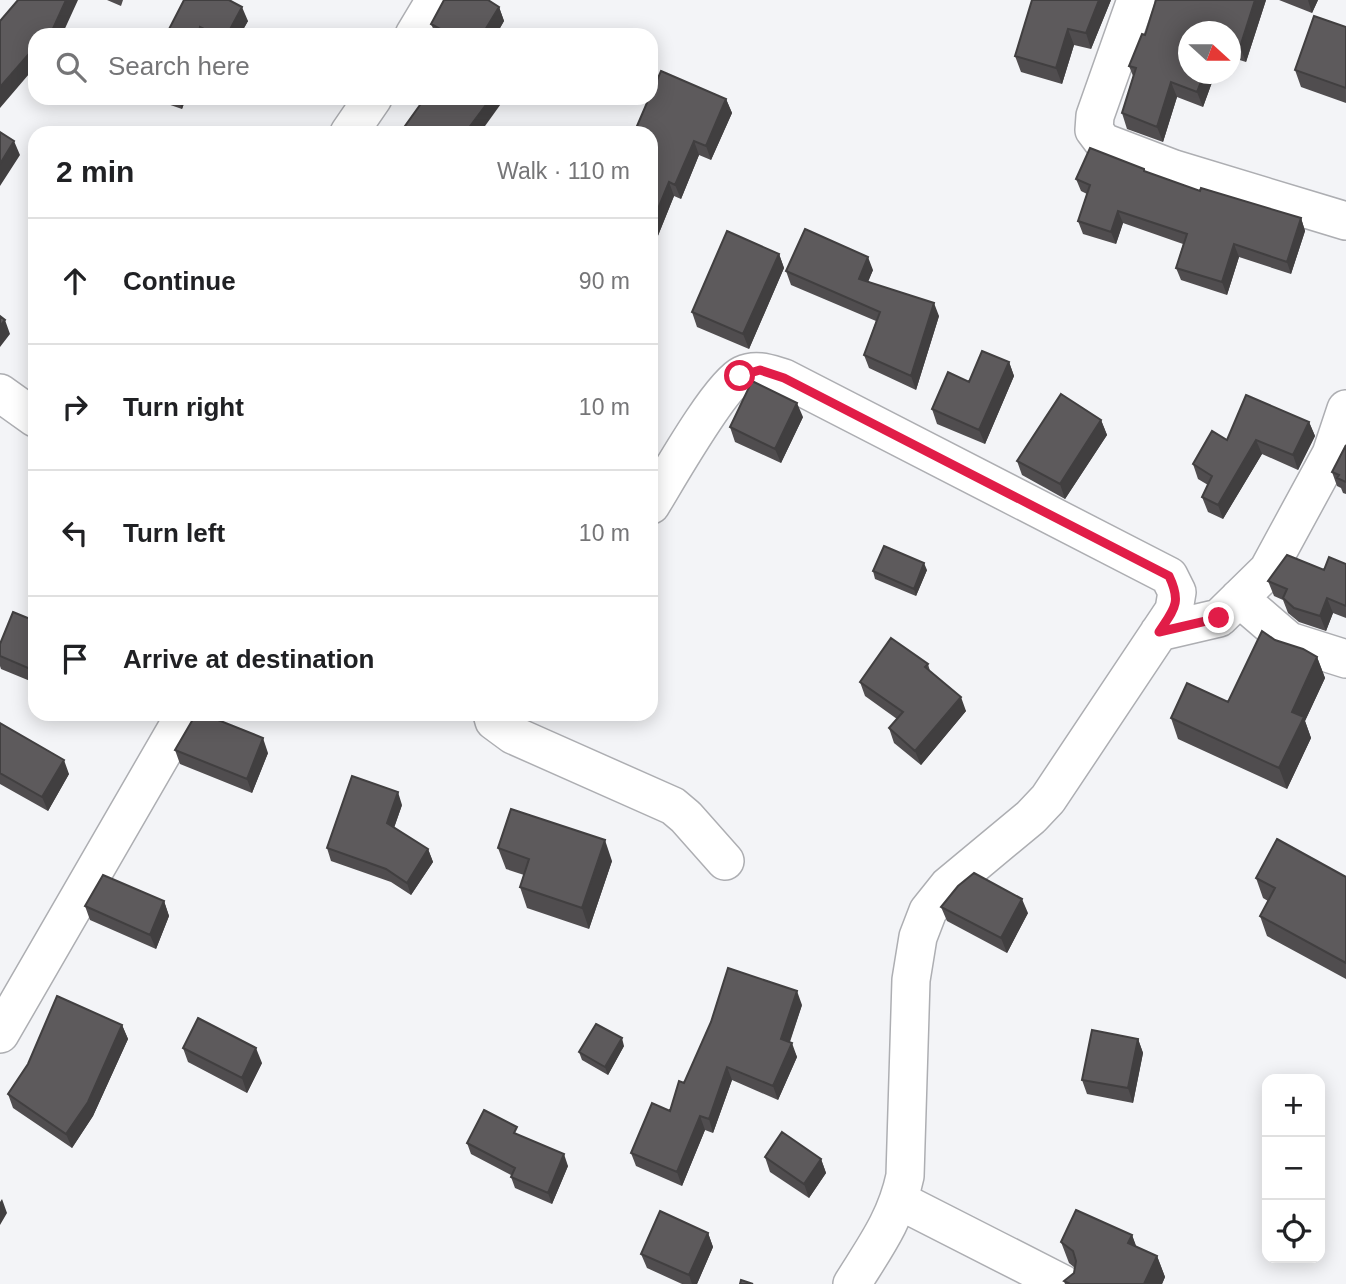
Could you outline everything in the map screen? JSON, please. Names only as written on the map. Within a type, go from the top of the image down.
[{"type":"street","points":[[418,28],[435,0]]},
{"type":"street","points":[[1136,0],[1095,116],[1094,130],[1103,142],[1174,169],[1346,220]]},
{"type":"street","points":[[354,126],[368,105]]},
{"type":"street","points":[[658,494],[720,396],[740,376],[760,370],[784,378],[1169,576],[1177,592],[1174,610],[1048,799],[1031,817],[948,886],[929,911],[918,937],[911,980],[905,1176],[900,1200],[889,1226],[852,1284]]},
{"type":"street","points":[[0,393],[28,413]]},
{"type":"street","points":[[1159,632],[1219,618],[1268,570],[1331,454],[1346,409]]},
{"type":"street","points":[[1238,598],[1289,641],[1346,659]]},
{"type":"street","points":[[0,1034],[181,721]]},
{"type":"street","points":[[494,721],[513,735],[673,806],[725,861]]},
{"type":"street","points":[[900,1200],[1063,1284]]},
{"type":"building","points":[[18,0],[66,0],[53,28],[28,28],[28,55],[0,87],[0,21]]},
{"type":"building","points":[[184,0],[229,0],[242,7],[231,28],[170,28]]},
{"type":"building","points":[[444,0],[488,0],[499,7],[486,28],[438,28],[431,24]]},
{"type":"building","points":[[1032,0],[1099,0],[1086,33],[1068,29],[1056,68],[1015,56]]},
{"type":"building","points":[[1156,0],[1255,0],[1241,44],[1241,21],[1178,21],[1178,84],[1200,84],[1197,92],[1171,82],[1157,127],[1122,113],[1136,68],[1129,66],[1142,34],[1145,35]]},
{"type":"building","points":[[1314,16],[1346,27],[1346,88],[1295,70]]},
{"type":"building","points":[[661,71],[726,99],[706,146],[694,141],[675,185],[669,182],[658,209],[658,126],[637,126],[646,105],[658,105],[658,78]]},
{"type":"building","points":[[420,105],[486,105],[470,126],[405,126]]},
{"type":"building","points":[[0,132],[14,141],[0,164]]},
{"type":"building","points":[[1090,148],[1200,191],[1201,188],[1301,218],[1287,262],[1234,244],[1222,282],[1176,268],[1187,234],[1118,211],[1111,232],[1078,221],[1090,185],[1076,179]]},
{"type":"building","points":[[805,229],[868,257],[859,279],[934,303],[911,376],[864,355],[880,312],[786,271]]},
{"type":"building","points":[[727,231],[779,254],[743,334],[692,312]]},
{"type":"building","points":[[982,351],[1009,362],[979,430],[932,409],[948,372],[969,382]]},
{"type":"building","points":[[752,381],[797,403],[775,449],[730,427]]},
{"type":"building","points":[[1061,394],[1101,420],[1060,484],[1017,461]]},
{"type":"building","points":[[1246,395],[1309,422],[1293,455],[1256,440],[1218,505],[1202,497],[1212,476],[1193,464],[1212,431],[1227,440]]},
{"type":"building","points":[[1346,445],[1346,482],[1332,472]]},
{"type":"building","points":[[884,546],[924,563],[914,589],[873,571]]},
{"type":"building","points":[[1287,555],[1324,570],[1329,557],[1346,564],[1346,606],[1327,598],[1320,616],[1294,608],[1283,598],[1287,589],[1268,581]]},
{"type":"building","points":[[13,612],[28,618],[28,668],[0,656],[0,644]]},
{"type":"building","points":[[1262,631],[1275,640],[1303,649],[1317,657],[1292,712],[1304,717],[1279,768],[1171,718],[1187,683],[1228,702]]},
{"type":"building","points":[[891,638],[928,664],[925,667],[961,697],[915,751],[889,728],[903,712],[860,682]]},
{"type":"building","points":[[192,721],[220,721],[263,738],[247,779],[175,750]]},
{"type":"building","points":[[0,723],[64,760],[42,797],[0,773]]},
{"type":"building","points":[[352,776],[398,792],[387,823],[428,849],[407,883],[386,869],[327,848]]},
{"type":"building","points":[[511,809],[605,840],[582,908],[520,887],[529,859],[498,848]]},
{"type":"building","points":[[1277,839],[1346,877],[1346,963],[1260,916],[1275,888],[1256,878]]},
{"type":"building","points":[[974,873],[1022,899],[1001,938],[941,907],[958,886]]},
{"type":"building","points":[[103,875],[164,901],[150,935],[85,906]]},
{"type":"building","points":[[728,968],[797,991],[781,1039],[792,1043],[773,1086],[727,1067],[709,1119],[700,1116],[677,1172],[631,1153],[652,1103],[670,1111],[679,1081],[684,1083],[711,1022]]},
{"type":"building","points":[[57,996],[122,1025],[88,1102],[66,1134],[8,1094],[28,1064]]},
{"type":"building","points":[[198,1018],[256,1048],[242,1078],[183,1048]]},
{"type":"building","points":[[596,1024],[622,1038],[605,1067],[579,1052]]},
{"type":"building","points":[[1092,1030],[1138,1039],[1128,1088],[1082,1080]]},
{"type":"building","points":[[484,1110],[517,1127],[514,1133],[564,1154],[548,1193],[511,1177],[515,1168],[467,1143]]},
{"type":"building","points":[[782,1132],[821,1159],[804,1184],[765,1157]]},
{"type":"building","points":[[1076,1210],[1132,1235],[1128,1243],[1157,1256],[1144,1284],[1070,1284],[1064,1281],[1074,1273],[1076,1261],[1073,1251],[1061,1242]]},
{"type":"building","points":[[660,1211],[708,1233],[689,1275],[641,1254]]},
{"type":"route","points":[[740,376],[760,370],[784,378],[1169,576],[1177,592],[1174,610],[1159,632],[1219,618]]}]
